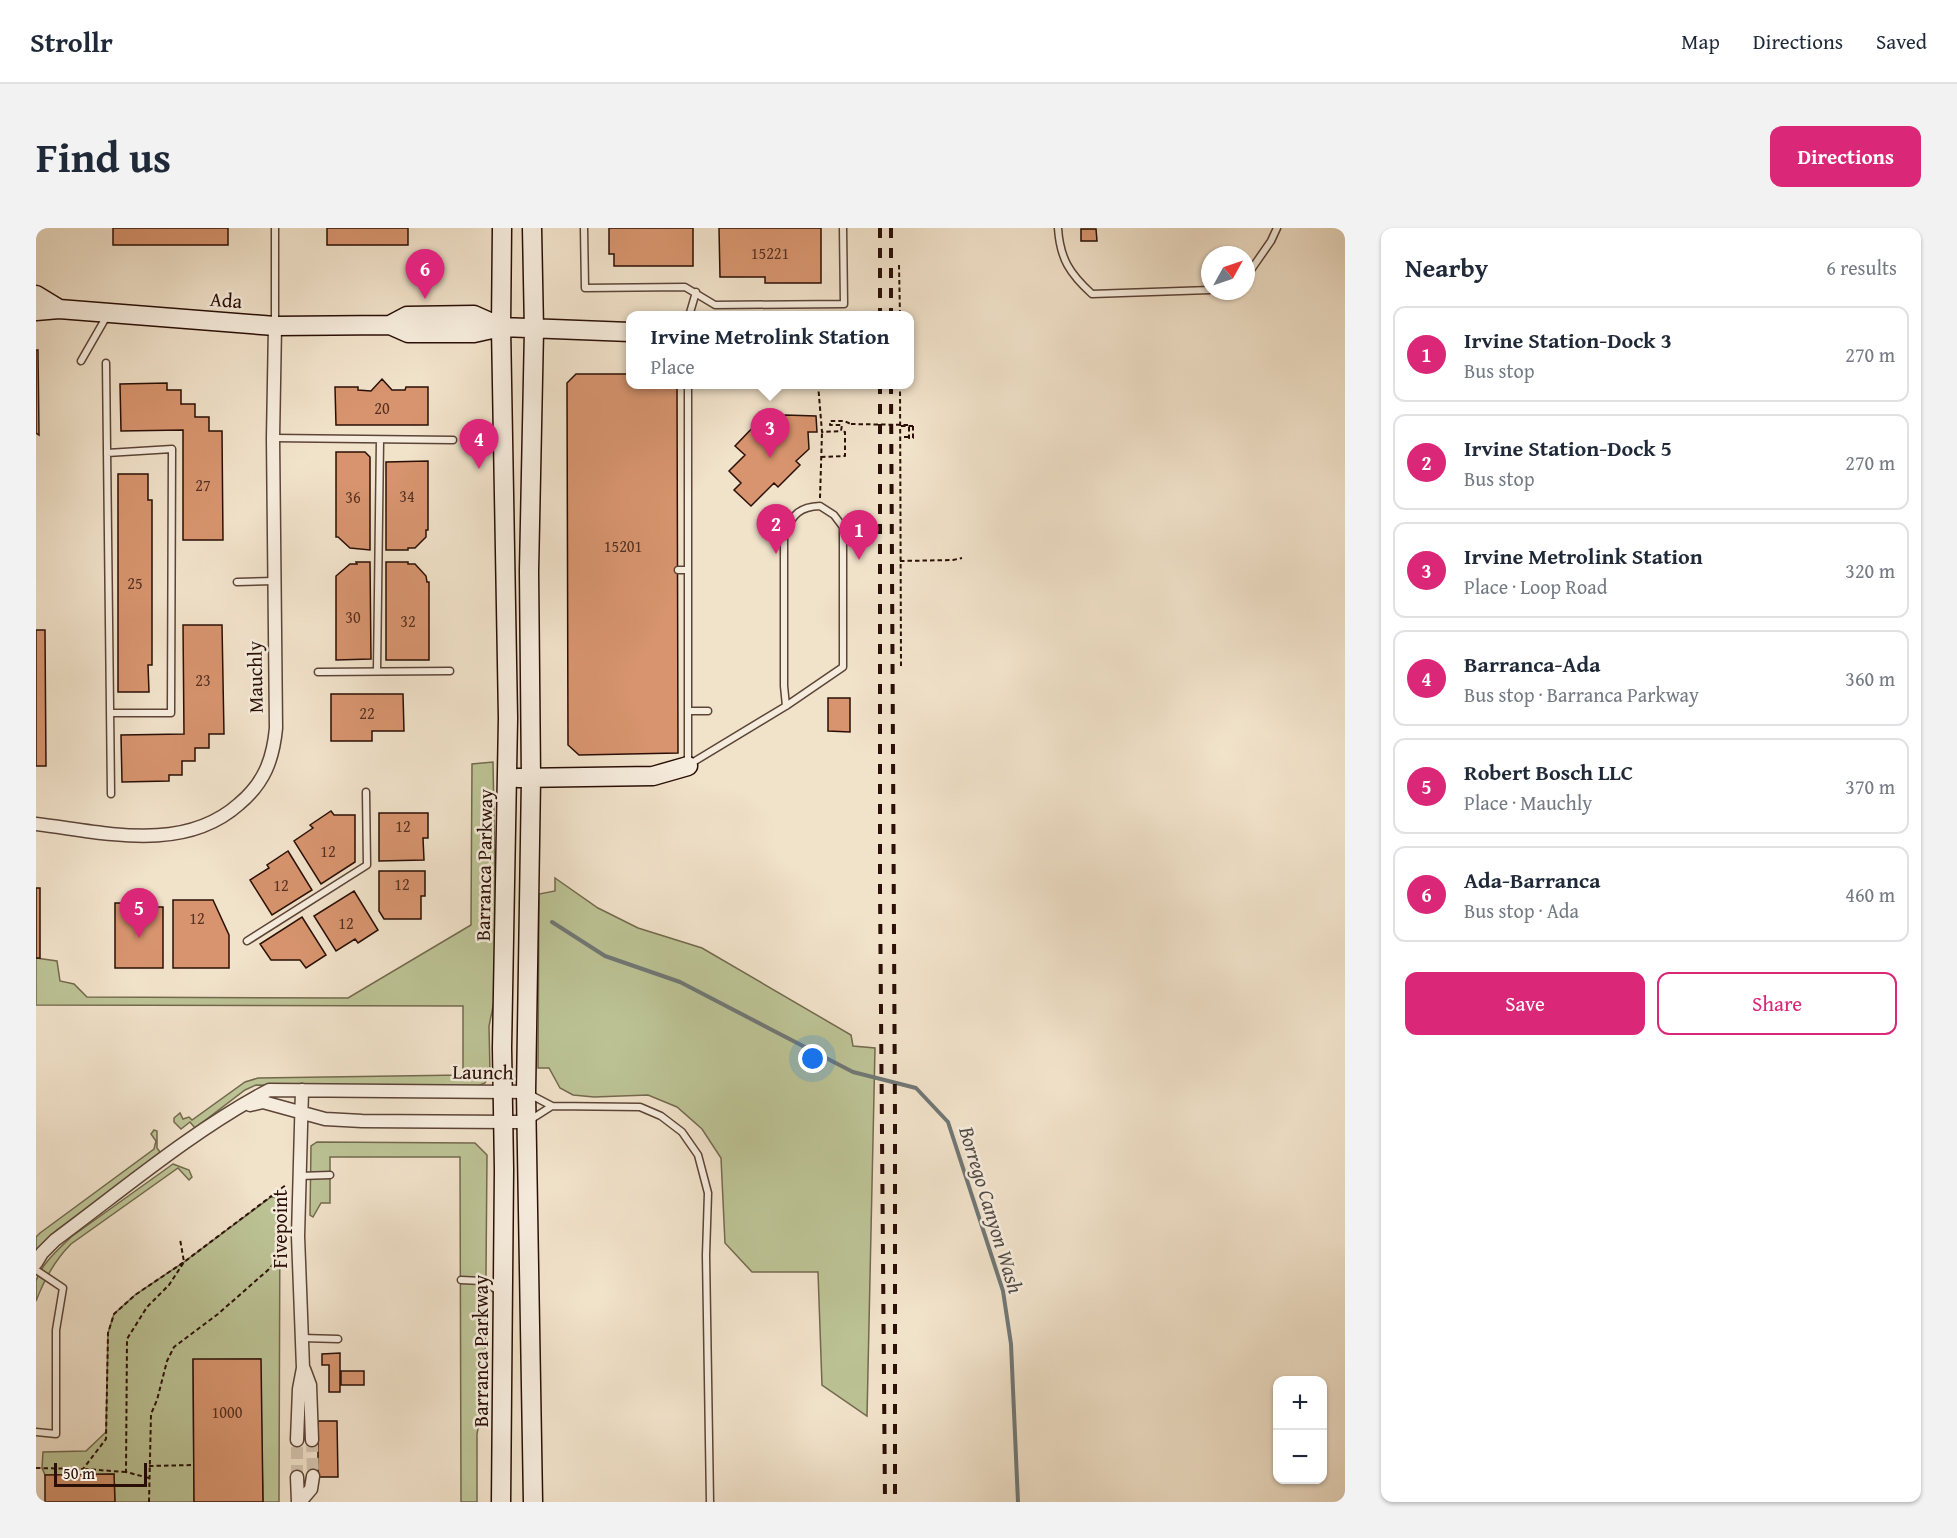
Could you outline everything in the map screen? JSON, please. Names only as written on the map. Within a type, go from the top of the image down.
[{"type":"main road","name":"Barranca Parkway","points":[[501,1502],[504,877],[507,778],[501,327],[502,228]]},
{"type":"main road","points":[[532,228],[534,330],[529,571],[531,778],[526,1122],[533,1502]]},
{"type":"main road","name":"Ada","points":[[36,295],[59,309]]},
{"type":"main road","name":"Ada","points":[[36,311],[59,309],[275,326],[390,325],[407,316],[474,315],[501,327],[626,332]]},
{"type":"main road","points":[[507,778],[653,776],[687,766]]},
{"type":"street","name":"Mauchly","points":[[36,824],[119,835],[172,834],[196,830],[234,809],[247,798],[270,763],[274,745],[276,702],[273,438],[275,326]]},
{"type":"street","name":"Launch","points":[[36,1263],[55,1240],[180,1145],[234,1109],[269,1090],[526,1092]]},
{"type":"street","name":"Fivepoint","points":[[297,1440],[303,1368],[298,1236],[302,1090]]},
{"type":"street","name":"Launch","points":[[234,1109],[263,1102],[325,1119],[526,1122]]},
{"type":"street","name":"Fivepoint","points":[[303,1368],[310,1385],[312,1440]]},
{"type":"street","points":[[299,1502],[311,1490],[313,1476]]},
{"type":"street","points":[[297,1477],[299,1502]]},
{"type":"lane","points":[[275,228],[275,326]]},
{"type":"lane","points":[[584,228],[585,288],[685,287],[715,305],[844,304],[843,228]]},
{"type":"lane","points":[[1059,228],[1059,244],[1063,256],[1074,277],[1092,294],[1201,291]]},
{"type":"lane","points":[[1255,264],[1277,228]]},
{"type":"lane","points":[[690,311],[696,292]]},
{"type":"lane","points":[[81,361],[108,314]]},
{"type":"lane","points":[[106,363],[111,794]]},
{"type":"lane","points":[[687,766],[688,389]]},
{"type":"lane","points":[[273,438],[453,440]]},
{"type":"lane","points":[[377,671],[380,440]]},
{"type":"lane","points":[[107,453],[172,449],[171,713],[110,713]]},
{"type":"lane","points":[[687,766],[786,706],[843,667],[843,527],[834,515],[820,506],[799,510],[784,532],[786,706]]},
{"type":"lane","points":[[678,570],[688,570]]},
{"type":"lane","points":[[237,582],[274,581]]},
{"type":"lane","points":[[318,672],[450,670]]},
{"type":"lane","points":[[688,711],[708,711]]},
{"type":"lane","points":[[247,941],[367,865],[366,792]]},
{"type":"lane","name":"Launch","points":[[526,1092],[552,1106]]},
{"type":"lane","points":[[526,1122],[552,1106],[640,1107],[661,1116],[682,1132],[698,1155],[708,1192],[706,1255],[710,1502]]},
{"type":"lane","points":[[300,1176],[330,1175]]},
{"type":"lane","points":[[36,1270],[63,1288],[56,1330],[56,1434],[36,1432]]},
{"type":"lane","points":[[460,1280],[482,1281],[503,1295]]},
{"type":"lane","points":[[302,1338],[338,1339]]},
{"type":"path","points":[[899,265],[900,311]]},
{"type":"path","points":[[818,389],[822,432],[820,506]]},
{"type":"path","points":[[900,389],[901,669]]},
{"type":"path","points":[[821,457],[845,456],[845,432],[842,431],[842,425],[830,425],[830,421],[844,421],[851,424],[909,425],[909,438],[913,438],[913,426],[900,426]]},
{"type":"path","points":[[822,432],[842,431]]},
{"type":"path","points":[[900,561],[962,558]]},
{"type":"path","points":[[83,1469],[106,1439],[108,1333],[114,1314],[135,1295],[184,1262],[300,1176]]},
{"type":"path","points":[[149,1502],[151,1414],[167,1361],[174,1347],[218,1314],[268,1270],[298,1236]]},
{"type":"path","points":[[126,1472],[128,1339],[147,1307],[169,1286],[184,1262],[180,1239]]},
{"type":"path","points":[[149,1466],[194,1465]]},
{"type":"path","points":[[36,1467],[126,1472],[149,1478]]},
{"type":"green space","points":[[493,762],[497,987],[489,1026],[490,1073],[485,1083],[473,1088],[256,1085],[245,1090],[195,1128],[190,1122],[181,1129],[174,1122],[174,1118],[180,1113],[183,1119],[189,1117],[192,1120],[245,1082],[258,1078],[463,1075],[463,1006],[36,1005],[36,958],[57,961],[60,981],[74,984],[87,997],[348,998],[471,925],[472,764]]},
{"type":"green space","points":[[555,878],[598,908],[638,928],[702,948],[851,1035],[853,1046],[875,1048],[867,1416],[822,1385],[818,1272],[752,1272],[725,1243],[721,1158],[702,1129],[677,1107],[648,1095],[594,1097],[573,1095],[560,1088],[549,1068],[538,1068],[539,894],[555,891]]},
{"type":"green space","points":[[154,1130],[157,1131],[157,1148],[160,1152],[157,1157],[57,1230],[36,1251],[36,1237],[40,1233],[154,1149],[156,1141],[151,1134]]},
{"type":"green space","points":[[317,1142],[475,1143],[487,1155],[485,1389],[477,1434],[477,1502],[461,1502],[460,1157],[330,1157],[330,1203],[321,1203],[313,1217],[310,1215],[311,1146]]},
{"type":"green space","points":[[173,1164],[189,1170],[192,1177],[189,1180],[178,1168],[71,1244],[50,1271],[36,1301],[38,1275],[46,1263],[71,1237]]},
{"type":"green space","points":[[271,1197],[278,1198],[280,1202],[279,1502],[263,1502],[260,1359],[193,1360],[194,1502],[115,1502],[114,1474],[45,1475],[42,1468],[43,1452],[86,1451],[106,1432],[108,1333],[114,1314],[135,1295],[184,1262]]},
{"type":"building","points":[[113,228],[228,228],[228,245],[113,245]]},
{"type":"building","points":[[327,228],[408,228],[408,245],[327,245]]},
{"type":"building","points":[[609,228],[693,228],[693,266],[614,266],[614,254],[609,254]]},
{"type":"building","points":[[719,228],[821,228],[821,283],[765,283],[765,277],[720,277]]},
{"type":"building","points":[[1081,229],[1096,229],[1097,241],[1081,241]]},
{"type":"building","points":[[36,350],[38,350],[39,435],[36,433]]},
{"type":"building","points":[[576,374],[626,374],[626,389],[677,389],[678,753],[579,755],[568,745],[567,383]]},
{"type":"building","points":[[382,379],[392,390],[405,390],[406,387],[428,387],[428,425],[336,425],[335,387],[358,387],[358,390],[371,391]]},
{"type":"building","points":[[167,383],[167,390],[181,390],[181,404],[195,404],[195,417],[209,417],[209,431],[222,431],[223,540],[183,540],[183,430],[121,431],[120,384]]},
{"type":"building","points":[[785,415],[816,416],[817,432],[808,432],[809,449],[796,461],[800,465],[778,487],[774,483],[751,506],[734,490],[741,483],[729,471],[745,455],[735,446],[757,423],[767,433]]},
{"type":"building","points":[[336,452],[365,452],[370,457],[370,550],[350,548],[336,537]]},
{"type":"building","points":[[428,461],[428,530],[426,530],[426,537],[415,548],[386,550],[386,462]]},
{"type":"building","points":[[118,474],[148,474],[148,500],[152,500],[152,665],[148,665],[149,692],[118,692]]},
{"type":"building","points":[[356,562],[370,562],[371,659],[336,660],[336,576],[350,564],[357,564]]},
{"type":"building","points":[[386,562],[415,564],[429,582],[429,660],[386,660]]},
{"type":"building","points":[[183,625],[222,625],[224,734],[209,734],[209,748],[195,748],[195,761],[182,761],[182,775],[169,775],[169,781],[122,782],[121,735],[184,734]]},
{"type":"building","points":[[36,630],[45,630],[46,766],[36,766]]},
{"type":"building","points":[[331,694],[403,694],[404,731],[372,731],[372,741],[331,741]]},
{"type":"building","points":[[828,698],[850,698],[850,732],[828,731]]},
{"type":"building","points":[[331,811],[334,815],[355,815],[355,862],[321,884],[294,841],[313,828],[310,825]]},
{"type":"building","points":[[379,813],[428,813],[428,838],[423,838],[424,860],[379,861]]},
{"type":"building","points":[[288,851],[312,890],[272,915],[250,880],[269,868],[267,865]]},
{"type":"building","points":[[379,871],[425,871],[425,896],[421,896],[421,919],[384,919],[379,911]]},
{"type":"building","points":[[36,888],[40,888],[40,958],[36,958]]},
{"type":"building","points":[[354,891],[378,930],[358,943],[355,939],[336,951],[314,916]]},
{"type":"building","points":[[173,900],[213,900],[229,935],[229,968],[173,968]]},
{"type":"building","points":[[115,903],[140,903],[140,907],[163,907],[163,968],[115,968]]},
{"type":"building","points":[[302,917],[326,955],[306,968],[300,960],[271,960],[260,944]]},
{"type":"building","points":[[340,1353],[340,1392],[329,1392],[329,1365],[322,1365],[322,1354]]},
{"type":"building","points":[[193,1359],[261,1359],[263,1502],[194,1502]]},
{"type":"building","points":[[341,1371],[364,1371],[364,1385],[341,1385]]},
{"type":"building","points":[[318,1421],[337,1421],[338,1477],[318,1477]]},
{"type":"building","points":[[114,1474],[115,1502],[45,1502],[45,1475]]},
{"type":"waterway","name":"Borrego Canyon Wash","points":[[552,922],[605,956],[680,982],[853,1072],[916,1088],[948,1122],[1003,1291],[1011,1344],[1018,1502]]},
{"type":"tunnel","points":[[297,1440],[297,1477]]},
{"type":"tunnel","points":[[312,1440],[313,1476]]},
{"type":"railway","points":[[880,228],[880,311]]},
{"type":"railway","points":[[891,228],[891,311]]},
{"type":"railway","points":[[880,389],[880,888],[885,1502]]},
{"type":"railway","points":[[891,389],[895,1502]]},
{"type":"place","name":"Ada-Barranca","points":[[425,299]]},
{"type":"place","name":"Irvine Metrolink Station","points":[[770,458]]},
{"type":"place","name":"Barranca-Ada","points":[[479,469]]},
{"type":"place","name":"Irvine Station-Dock 5","points":[[776,554]]},
{"type":"place","name":"Irvine Station-Dock 3","points":[[859,560]]},
{"type":"place","name":"Robert Bosch LLC","points":[[139,938]]}]
